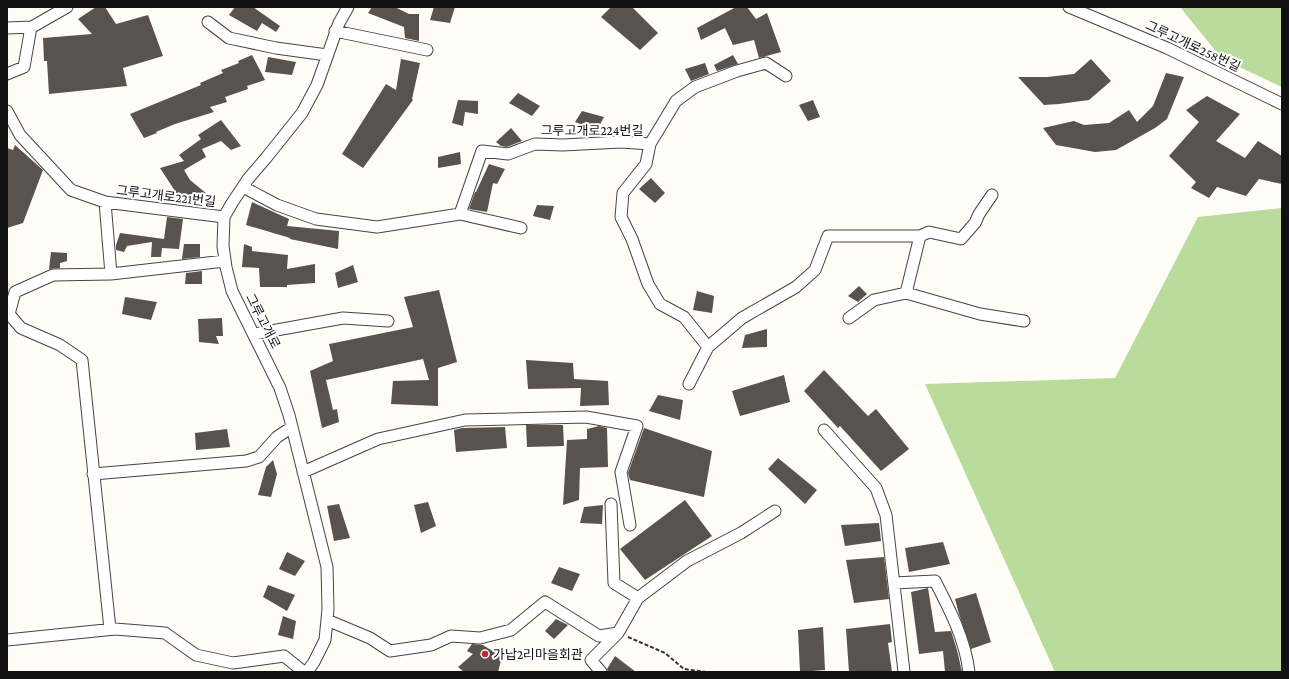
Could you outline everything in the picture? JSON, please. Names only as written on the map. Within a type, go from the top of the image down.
[{"type":"street","points":[[7,28],[31,27],[67,7]]},
{"type":"street","name":"그루고개로","points":[[307,672],[325,640],[328,609],[327,567],[292,427],[280,388],[232,292],[223,246],[224,218],[243,187],[302,113],[317,85],[326,55],[339,23],[348,7]]},
{"type":"street","name":"그루고개로258번길","points":[[1069,7],[1167,48],[1282,104]]},
{"type":"street","points":[[208,22],[229,38],[276,48],[326,55]]},
{"type":"street","points":[[7,74],[24,67],[31,27]]},
{"type":"street","points":[[336,31],[427,50]]},
{"type":"street","name":"그루고개로224번길","points":[[708,347],[684,317],[660,304],[648,284],[632,239],[621,217],[623,193],[646,164],[650,144],[676,101],[695,87],[737,71],[766,64],[786,76]]},
{"type":"street","name":"그루고개로221번길","points":[[7,111],[20,135],[71,190],[105,202],[224,218]]},
{"type":"street","name":"그루고개로224번길","points":[[460,214],[482,151],[508,154],[535,144],[564,145],[621,142],[650,144]]},
{"type":"street","points":[[243,187],[277,205],[316,219],[377,227],[460,214],[521,228]]},
{"type":"street","points":[[689,384],[708,347],[742,318],[796,287],[815,270],[828,236],[920,236],[929,232],[961,239],[975,223],[979,214],[992,195]]},
{"type":"street","name":"그루고개로221번길","points":[[105,202],[111,274]]},
{"type":"street","points":[[906,293],[920,236]]},
{"type":"street","points":[[110,629],[82,360],[60,345],[21,328],[8,315],[15,292],[53,275],[111,274],[225,261]]},
{"type":"street","points":[[850,318],[874,300],[906,293],[980,314],[1024,322]]},
{"type":"street","points":[[254,334],[343,318],[388,322]]},
{"type":"street","points":[[303,472],[378,439],[465,420],[586,417],[637,426],[621,472],[630,525]]},
{"type":"street","points":[[93,474],[246,461],[259,457],[277,438],[292,427]]},
{"type":"street","points":[[824,430],[876,488],[886,515],[904,672]]},
{"type":"street","points":[[611,504],[614,583],[638,598]]},
{"type":"street","points":[[600,672],[591,660],[618,633],[638,598],[687,561],[742,533],[775,511]]},
{"type":"street","points":[[894,583],[936,580],[954,618],[967,657],[969,672]]},
{"type":"street","points":[[327,620],[370,638],[390,651],[431,645],[451,636],[480,638],[510,630],[545,602],[599,636],[618,633]]},
{"type":"street","points":[[7,640],[110,629],[165,633],[196,654],[233,663],[284,656],[304,672]]},
{"type":"path","points":[[618,633],[665,653],[684,669],[706,672]]},
{"type":"green space","points":[[1180,7],[1282,7],[1282,87],[1222,59]]},
{"type":"green space","points":[[1282,208],[1282,672],[1055,672],[925,384],[1115,378],[1198,217]]},
{"type":"building","points":[[96,7],[105,7],[116,24],[148,15],[163,56],[123,68],[127,86],[49,94],[47,61],[44,61],[43,38],[92,34],[78,19]]},
{"type":"building","points":[[235,7],[253,7],[280,26],[276,32],[262,23],[257,31],[229,15]]},
{"type":"building","points":[[372,7],[395,7],[409,14],[419,14],[419,41],[405,38],[404,27],[368,13]]},
{"type":"building","points":[[434,7],[455,7],[450,23],[430,20]]},
{"type":"building","points":[[611,7],[632,7],[658,33],[640,50],[601,17]]},
{"type":"building","points":[[736,7],[747,7],[756,19],[767,13],[781,52],[759,58],[754,40],[733,45],[725,28],[701,40],[697,28]]},
{"type":"building","points":[[252,55],[265,80],[247,86],[248,89],[225,97],[227,102],[210,107],[214,112],[175,124],[144,138],[130,114],[201,85],[200,83],[223,73],[221,70],[239,63],[238,61]]},
{"type":"building","points":[[733,55],[738,64],[717,71],[714,65]]},
{"type":"building","points":[[268,57],[296,62],[292,75],[265,72]]},
{"type":"building","points":[[401,59],[420,63],[413,100],[363,168],[342,154],[386,84],[396,90]]},
{"type":"building","points":[[1091,59],[1111,81],[1089,100],[1044,105],[1018,77],[1047,77],[1074,74]]},
{"type":"building","points":[[705,63],[709,74],[691,81],[685,69]]},
{"type":"building","points":[[1166,73],[1184,77],[1167,119],[1155,128],[1116,150],[1095,152],[1056,145],[1043,128],[1074,121],[1084,125],[1109,123],[1129,110],[1137,122],[1153,106]]},
{"type":"building","points":[[518,93],[540,106],[532,116],[509,103]]},
{"type":"building","points":[[1207,96],[1240,114],[1216,141],[1245,158],[1258,141],[1282,156],[1282,184],[1259,179],[1246,196],[1217,187],[1209,198],[1191,188],[1196,182],[1169,156],[1199,122],[1186,110]]},
{"type":"building","points":[[458,100],[478,101],[478,114],[465,112],[463,126],[452,123]]},
{"type":"building","points":[[813,100],[820,117],[808,121],[799,105]]},
{"type":"building","points":[[582,111],[604,117],[597,130],[575,122]]},
{"type":"building","points":[[221,120],[241,146],[231,150],[221,141],[202,149],[206,157],[184,170],[190,180],[207,194],[191,202],[169,195],[175,191],[160,168],[184,161],[179,155],[201,139],[198,135]]},
{"type":"building","points":[[511,128],[522,141],[507,147],[501,146],[496,142]]},
{"type":"building","points":[[15,145],[43,170],[23,223],[7,228],[7,148],[13,150]]},
{"type":"building","points":[[460,152],[461,164],[438,168],[438,157]]},
{"type":"building","points":[[489,164],[505,169],[497,184],[493,183],[487,212],[469,209],[475,192]]},
{"type":"building","points":[[651,178],[665,193],[655,203],[639,189]]},
{"type":"building","points":[[252,202],[289,219],[287,226],[339,231],[338,249],[290,239],[246,225]]},
{"type":"building","points":[[537,205],[554,206],[550,220],[533,216]]},
{"type":"building","points":[[167,217],[183,219],[179,249],[162,248],[161,257],[151,257],[152,242],[127,246],[124,252],[116,250],[120,233],[164,239]]},
{"type":"building","points":[[184,244],[200,244],[200,257],[182,259]]},
{"type":"building","points":[[244,244],[252,247],[252,251],[288,255],[287,269],[315,264],[315,283],[287,285],[287,287],[260,287],[259,268],[242,267]]},
{"type":"building","points":[[51,252],[67,253],[67,261],[60,263],[60,268],[49,269]]},
{"type":"building","points":[[353,265],[358,282],[338,288],[335,273]]},
{"type":"building","points":[[202,271],[202,284],[185,284],[186,273]]},
{"type":"building","points":[[859,286],[867,294],[858,302],[848,296]]},
{"type":"building","points":[[439,290],[457,362],[438,368],[438,406],[391,404],[393,381],[429,380],[423,359],[326,380],[333,410],[337,409],[339,422],[322,428],[310,371],[333,361],[329,344],[413,327],[404,297]]},
{"type":"building","points":[[697,291],[714,296],[712,313],[693,310]]},
{"type":"building","points":[[125,297],[157,302],[151,320],[122,314]]},
{"type":"building","points":[[222,318],[223,336],[216,336],[219,344],[199,342],[198,319]]},
{"type":"building","points":[[767,329],[767,347],[742,348],[745,335]]},
{"type":"building","points":[[526,360],[573,363],[574,379],[608,381],[609,405],[580,406],[581,388],[528,389]]},
{"type":"building","points":[[824,370],[868,416],[876,409],[909,449],[881,471],[840,426],[838,428],[804,391]]},
{"type":"building","points":[[784,375],[790,402],[740,416],[732,391]]},
{"type":"building","points":[[658,395],[683,400],[680,420],[649,411]]},
{"type":"building","points":[[526,425],[563,425],[564,446],[527,447]]},
{"type":"building","points":[[599,426],[607,428],[608,467],[580,468],[579,500],[563,505],[567,440],[587,439],[587,429]]},
{"type":"building","points":[[505,427],[507,448],[456,452],[454,430],[462,428]]},
{"type":"building","points":[[644,428],[712,451],[704,497],[630,480],[628,473]]},
{"type":"building","points":[[227,429],[230,447],[196,450],[195,433]]},
{"type":"building","points":[[778,458],[817,490],[805,504],[768,469]]},
{"type":"building","points":[[273,460],[277,474],[271,497],[258,495],[266,467]]},
{"type":"building","points":[[685,500],[712,536],[645,580],[620,549]]},
{"type":"building","points":[[428,502],[436,526],[421,533],[414,505]]},
{"type":"building","points":[[339,504],[350,538],[334,541],[327,506]]},
{"type":"building","points":[[603,505],[602,524],[580,523],[584,507]]},
{"type":"building","points":[[879,523],[881,541],[845,546],[841,525]]},
{"type":"building","points":[[943,542],[950,564],[909,572],[905,548]]},
{"type":"building","points":[[287,552],[305,561],[295,576],[279,569]]},
{"type":"building","points":[[884,557],[889,599],[854,603],[846,560]]},
{"type":"building","points":[[559,567],[580,574],[572,591],[551,583]]},
{"type":"building","points":[[268,585],[295,595],[287,611],[263,597]]},
{"type":"building","points":[[928,588],[935,632],[951,631],[962,672],[945,672],[943,651],[919,654],[911,592]]},
{"type":"building","points":[[976,593],[991,642],[971,649],[955,599]]},
{"type":"building","points":[[283,616],[296,621],[293,639],[278,635]]},
{"type":"building","points":[[556,619],[568,625],[554,639],[545,631]]},
{"type":"building","points":[[890,624],[892,642],[888,643],[892,672],[849,672],[846,629]]},
{"type":"building","points":[[823,627],[825,670],[800,672],[798,630]]},
{"type":"building","points":[[472,644],[483,645],[502,657],[498,672],[464,672],[458,667],[473,654],[467,651]]},
{"type":"building","points":[[615,656],[636,672],[608,672],[607,669]]},
{"type":"place","name":"가납2리마을회관","points":[[485,654]]}]
